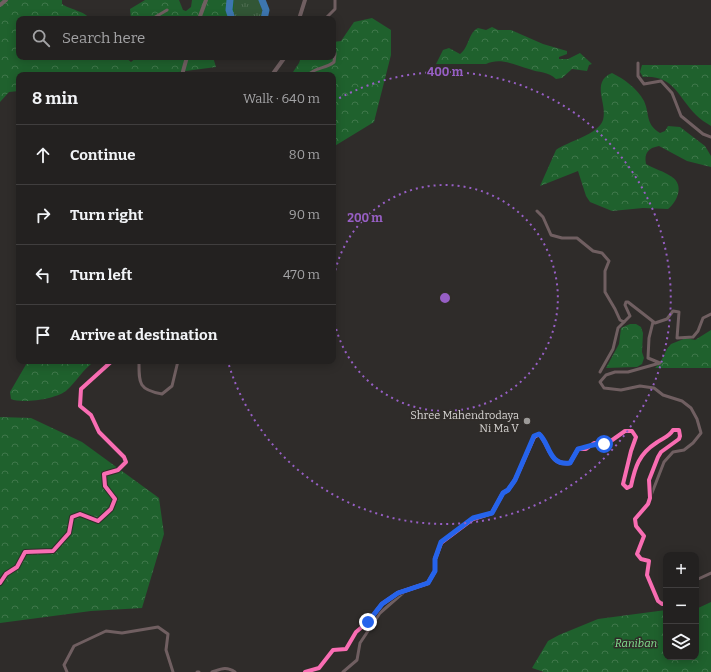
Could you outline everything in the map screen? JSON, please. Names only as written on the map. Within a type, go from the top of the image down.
[{"type":"street","points":[[0,5],[6,0]]},
{"type":"street","points":[[200,16],[206,0]]},
{"type":"street","points":[[301,16],[305,0]]},
{"type":"street","points":[[329,16],[335,9],[335,0]]},
{"type":"street","points":[[157,16],[167,10]]},
{"type":"street","points":[[183,72],[186,60]]},
{"type":"street","points":[[274,72],[283,60]]},
{"type":"street","points":[[312,72],[324,68],[334,62],[334,60]]},
{"type":"street","points":[[638,63],[638,76],[644,84],[661,81],[672,93],[681,116],[703,134],[711,137]]},
{"type":"street","points":[[537,211],[543,217],[551,235],[562,238],[577,238],[593,251],[602,254],[609,261],[605,272],[605,292],[616,309],[620,320],[624,322]]},
{"type":"street","points":[[600,372],[613,350],[618,335],[618,328],[630,316],[625,305],[626,302],[656,323],[667,319],[674,311],[679,312],[677,338],[693,337],[698,331],[703,318],[711,314]]},
{"type":"street","points":[[653,322],[649,338],[648,358],[660,363],[628,372],[615,372],[606,375],[600,382],[604,388],[610,389],[621,390],[640,386],[654,388],[663,395],[682,401],[691,408],[697,419],[701,433],[693,444],[684,450],[673,452],[664,462],[648,504],[635,519],[636,526],[644,536],[637,554],[641,559],[649,561],[647,575],[658,601],[663,604]]},
{"type":"street","points":[[0,583],[6,574],[17,567],[25,552],[53,551],[70,532],[72,517],[80,514],[98,521],[111,509],[114,499],[105,486],[104,474],[118,470],[126,462],[124,457],[99,432],[91,415],[80,406],[81,389],[109,364]]},
{"type":"street","points":[[139,364],[139,381],[142,387],[149,392],[162,394],[172,386],[177,364]]},
{"type":"street","points":[[305,672],[319,668],[333,650],[346,649],[356,632],[368,622],[382,604],[398,593],[406,592],[428,583],[435,571],[435,559],[441,542],[473,518],[492,513],[503,493],[508,490],[515,480],[534,436],[539,434],[543,438],[547,450],[551,455],[556,460],[567,464],[570,463],[578,449],[586,448],[594,443],[608,443],[625,431],[632,432],[636,437],[631,451],[624,484],[627,488],[631,486],[636,463],[642,456],[656,443],[668,436],[673,430],[679,430],[679,439],[665,448],[658,457],[648,480],[650,498]]},
{"type":"street","points":[[699,579],[711,574]]},
{"type":"street","points":[[343,672],[357,660],[360,643],[371,629],[380,613],[406,592]]},
{"type":"street","points":[[67,672],[64,665],[74,646],[106,631],[122,633],[158,627],[168,634],[166,650],[173,672]]},
{"type":"street","points":[[212,672],[221,668],[228,668],[234,672]]},
{"type":"green space","points":[[0,0],[62,0],[62,4],[87,16],[16,16],[16,60],[129,60],[131,62],[133,60],[214,60],[216,67],[178,72],[16,72],[16,91],[9,92],[0,102]]},
{"type":"green space","points":[[145,0],[179,0],[183,10],[186,11],[191,7],[192,0],[234,0],[234,16],[131,16],[130,9]]},
{"type":"green space","points":[[234,0],[260,0],[263,16],[234,16]]},
{"type":"green space","points":[[372,18],[391,30],[391,55],[374,122],[336,145],[336,72],[293,72],[300,60],[336,60],[336,42],[341,41],[354,22]]},
{"type":"green space","points":[[492,27],[498,30],[511,30],[543,44],[567,51],[567,54],[559,57],[559,59],[568,59],[580,53],[592,64],[589,65],[587,71],[572,69],[562,78],[556,79],[547,73],[502,61],[486,64],[436,64],[443,50],[449,48],[460,54],[475,30],[478,28],[486,30]]},
{"type":"green space","points":[[642,65],[711,65],[711,126],[696,115],[674,88],[668,83],[662,79],[643,77],[640,72]]},
{"type":"green space","points":[[612,73],[630,84],[638,92],[644,101],[650,122],[655,130],[660,133],[665,131],[668,126],[680,127],[705,146],[711,156],[711,167],[687,161],[659,146],[652,148],[646,154],[646,164],[669,175],[676,180],[678,184],[679,189],[675,202],[668,209],[643,208],[612,211],[590,202],[586,196],[578,171],[540,186],[556,150],[589,134],[600,125],[604,114],[601,94],[602,82]]},
{"type":"green space","points":[[630,324],[636,324],[641,327],[643,333],[642,352],[644,358],[642,364],[637,367],[606,368],[619,344],[621,328]]},
{"type":"green space","points":[[711,330],[711,368],[655,368],[660,363],[671,344],[686,338],[695,340]]},
{"type":"green space","points":[[26,364],[92,364],[67,390],[56,396],[40,400],[23,401],[11,399],[10,392]]},
{"type":"green space","points":[[0,417],[31,418],[82,442],[159,498],[164,534],[142,608],[91,611],[0,623]]},
{"type":"green space","name":"Raniban","points":[[711,602],[711,672],[544,672],[532,668],[548,641],[559,635],[598,619],[663,610],[663,660],[699,660],[699,608]]},
{"type":"waterway","points":[[230,0],[229,10],[231,16]]},
{"type":"waterway","points":[[262,0],[266,10],[265,16]]},
{"type":"cycle path","points":[[0,583],[6,574],[17,567],[25,552],[53,551],[69,533],[72,517],[80,514],[98,521],[111,509],[115,499],[105,486],[104,474],[118,470],[126,462],[124,457],[99,432],[91,415],[80,406],[81,389],[109,364]]},
{"type":"cycle path","points":[[305,672],[319,668],[333,650],[346,649],[356,632],[368,622],[382,604],[398,593],[428,583],[435,571],[435,559],[441,543],[473,519],[492,513],[503,493],[508,490],[515,480],[534,437],[539,434],[543,438],[553,458],[563,463],[570,463],[578,449],[586,449],[594,443],[608,443],[625,431],[632,431],[636,437],[623,484],[627,488],[631,486],[636,467],[645,452],[650,447],[668,436],[673,430],[679,430],[679,439],[661,452],[658,457],[649,480],[650,498],[648,504],[635,519],[636,526],[644,536],[637,554],[641,559],[649,561],[647,575],[658,601],[663,604]]},
{"type":"place","name":"Shree Mahendrodaya Ni Ma V","points":[[527,421]]},
{"type":"route","points":[[368,622],[382,604],[398,593],[410,591],[428,583],[435,571],[435,559],[440,550],[441,542],[473,518],[492,513],[503,493],[508,490],[515,480],[534,436],[539,434],[543,438],[547,450],[551,455],[556,460],[567,464],[570,463],[578,449],[586,448],[594,443],[604,444]]}]
